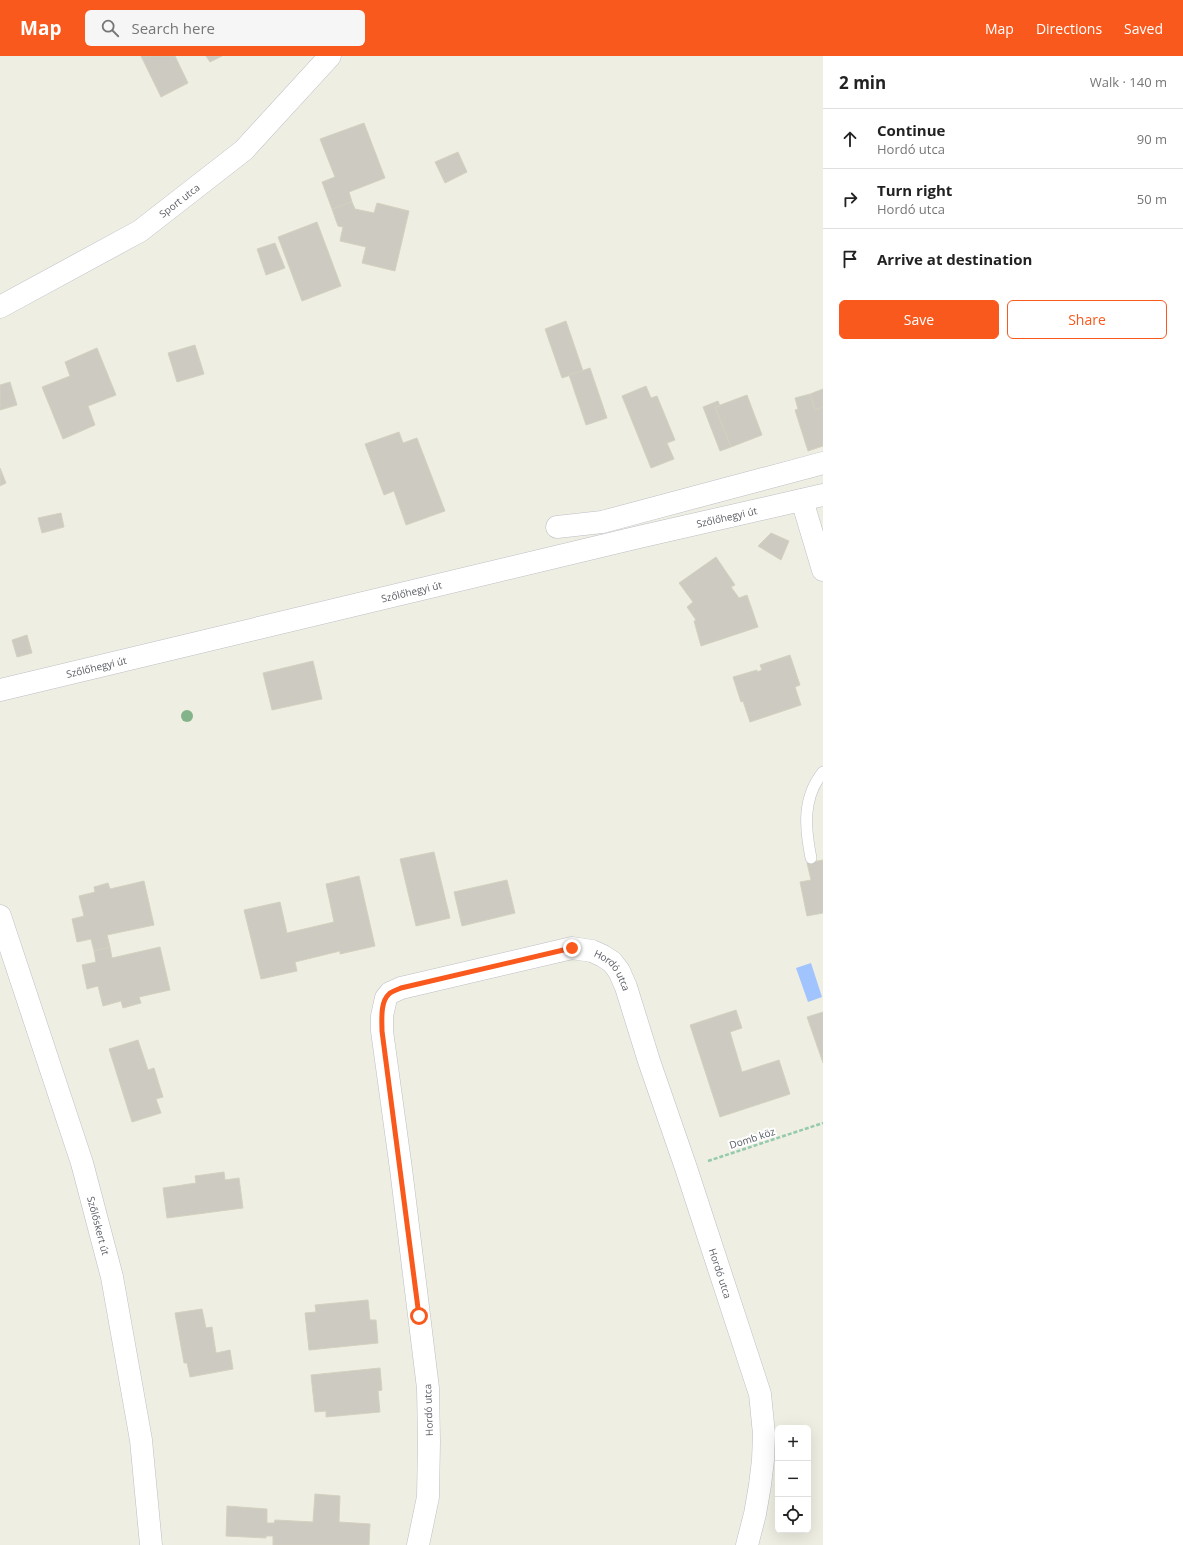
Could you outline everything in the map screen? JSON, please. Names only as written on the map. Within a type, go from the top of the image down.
[{"type":"street","name":"Sport utca","points":[[0,308],[140,231],[244,150],[330,56]]},
{"type":"street","points":[[557,527],[602,522],[823,463]]},
{"type":"street","name":"Szőlőhegyi út","points":[[0,690],[639,537],[823,495]]},
{"type":"street","points":[[802,500],[823,570]]},
{"type":"street","name":"Szőlőskert út","points":[[0,916],[7,959],[82,1163],[112,1277],[141,1440],[151,1545]]},
{"type":"street","name":"Hordó utca","points":[[418,1545],[428,1497],[428,1388],[402,1176],[382,1031],[382,1016],[386,998],[390,993],[401,988],[564,949],[581,948],[592,951],[612,962],[619,971],[626,987],[651,1067],[686,1168],[760,1394],[764,1434],[763,1460],[755,1514],[747,1545]]},
{"type":"lane","points":[[811,858],[807,836],[806,813],[813,788],[823,772]]},
{"type":"path","name":"Domb köz","points":[[686,1168],[823,1123]]},
{"type":"water","points":[[811,963],[822,997],[808,1002],[796,968]]},
{"type":"building","points":[[141,56],[175,56],[188,83],[161,97]]},
{"type":"building","points":[[206,56],[222,56],[210,62]]},
{"type":"building","points":[[364,123],[385,178],[349,192],[352,202],[332,209],[322,182],[335,177],[320,139]]},
{"type":"building","points":[[458,152],[467,172],[445,183],[435,162]]},
{"type":"building","points":[[352,202],[355,209],[374,213],[377,203],[409,211],[395,271],[362,263],[366,247],[340,241],[343,227],[338,226],[332,209]]},
{"type":"building","points":[[317,222],[341,286],[302,301],[278,237]]},
{"type":"building","points":[[275,243],[285,268],[266,275],[257,249]]},
{"type":"building","points":[[566,321],[583,371],[562,378],[545,329]]},
{"type":"building","points":[[195,345],[204,374],[177,382],[168,353]]},
{"type":"building","points":[[97,348],[116,395],[88,406],[95,425],[63,439],[42,387],[70,376],[65,362]]},
{"type":"building","points":[[590,368],[607,418],[586,425],[569,375]]},
{"type":"building","points":[[10,382],[17,405],[0,410],[0,385]]},
{"type":"building","points":[[646,386],[651,398],[657,396],[675,440],[667,443],[674,459],[651,468],[622,396]]},
{"type":"building","points":[[823,389],[823,407],[815,410],[810,394]]},
{"type":"building","points":[[810,394],[815,410],[823,407],[823,446],[808,451],[795,410],[798,409],[795,398]]},
{"type":"building","points":[[747,395],[762,435],[731,447],[715,407]]},
{"type":"building","points":[[718,401],[720,406],[715,407],[731,447],[720,451],[703,407]]},
{"type":"building","points":[[399,432],[403,443],[417,438],[445,511],[406,525],[394,491],[384,495],[365,444]]},
{"type":"building","points":[[0,468],[6,483],[0,486]]},
{"type":"building","points":[[61,513],[64,527],[42,533],[38,518]]},
{"type":"building","points":[[771,533],[789,541],[781,560],[758,546]]},
{"type":"building","points":[[716,557],[735,585],[731,587],[739,598],[747,595],[758,627],[701,646],[694,621],[696,620],[687,607],[693,602],[679,583]]},
{"type":"building","points":[[27,635],[32,653],[17,657],[12,640]]},
{"type":"building","points":[[790,655],[800,685],[795,687],[801,705],[750,722],[743,701],[741,702],[733,677],[757,670],[757,672],[762,670],[760,665]]},
{"type":"building","points":[[313,661],[322,699],[272,710],[263,673]]},
{"type":"building","points":[[434,852],[450,918],[416,926],[400,859]]},
{"type":"building","points":[[823,860],[823,913],[807,916],[800,882],[811,880],[807,863]]},
{"type":"building","points":[[359,876],[375,946],[340,954],[340,951],[295,962],[297,971],[261,979],[244,910],[280,902],[287,933],[334,922],[326,884]]},
{"type":"building","points":[[507,880],[515,913],[462,926],[454,892]]},
{"type":"building","points":[[144,881],[154,925],[107,935],[110,947],[94,951],[91,939],[77,942],[72,919],[84,916],[79,896],[95,892],[94,887],[108,883],[110,889]]},
{"type":"building","points":[[110,947],[112,958],[160,947],[170,990],[139,997],[141,1003],[123,1008],[121,1001],[103,1006],[98,986],[87,989],[82,965],[96,962],[94,951]]},
{"type":"building","points":[[736,1010],[742,1028],[730,1032],[742,1072],[779,1060],[790,1094],[720,1117],[690,1025]]},
{"type":"building","points":[[823,1012],[823,1063],[807,1017]]},
{"type":"building","points":[[138,1040],[148,1070],[154,1068],[163,1097],[156,1099],[161,1113],[132,1122],[109,1049]]},
{"type":"building","points":[[224,1172],[225,1180],[239,1178],[243,1208],[167,1218],[163,1188],[196,1183],[195,1176]]},
{"type":"building","points":[[368,1300],[370,1320],[376,1320],[378,1343],[309,1350],[305,1313],[316,1312],[315,1305]]},
{"type":"building","points":[[202,1309],[206,1328],[212,1327],[216,1353],[230,1350],[233,1369],[190,1377],[187,1363],[184,1363],[175,1313]]},
{"type":"building","points":[[380,1368],[382,1390],[378,1391],[380,1412],[326,1417],[326,1411],[315,1412],[311,1375]]},
{"type":"building","points":[[315,1494],[340,1496],[339,1522],[370,1524],[369,1545],[273,1545],[273,1536],[266,1536],[266,1538],[226,1536],[227,1506],[267,1509],[267,1523],[274,1523],[275,1520],[313,1522]]},
{"type":"route","points":[[419,1316],[382,1031],[383,1007],[386,998],[390,993],[401,988],[572,948]]}]
